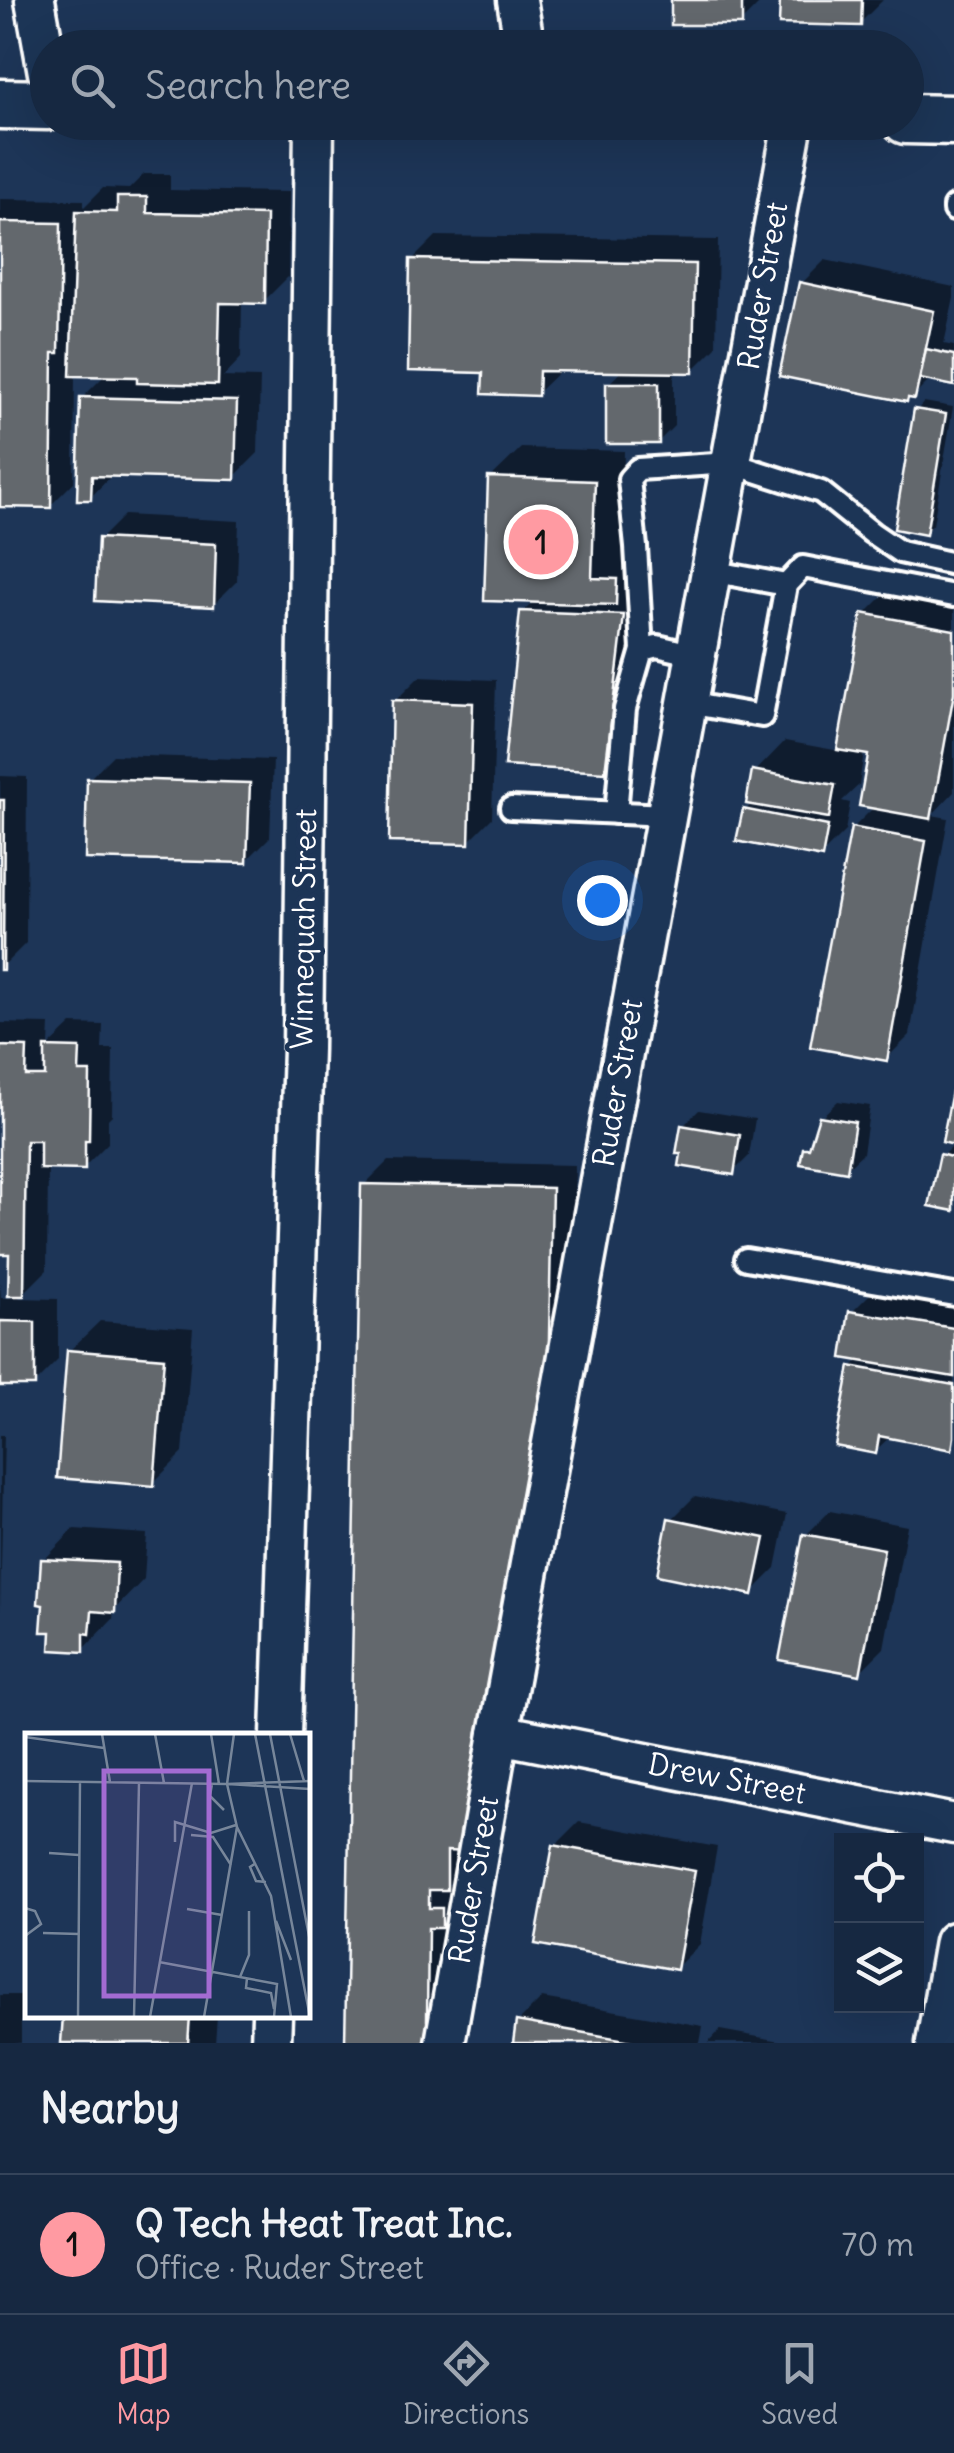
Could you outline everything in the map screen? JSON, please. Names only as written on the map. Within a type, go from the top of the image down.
[{"type":"street","points":[[35,0],[40,30]]},
{"type":"street","points":[[517,0],[522,30]]},
{"type":"street","points":[[0,104],[30,105]]},
{"type":"street","points":[[924,119],[954,120]]},
{"type":"street","name":"Winnequah Street","points":[[281,1733],[303,1050],[314,140]]},
{"type":"street","name":"Ruder Street","points":[[446,2043],[790,140]]},
{"type":"street","name":"Drew Street","points":[[499,1734],[954,1824]]},
{"type":"street","points":[[936,2043],[954,1942]]},
{"type":"street","points":[[271,2043],[272,2018]]},
{"type":"lane","points":[[616,813],[625,709],[642,650],[629,479],[638,469],[731,463],[821,492],[900,552],[954,564]]},
{"type":"lane","points":[[687,703],[762,716],[786,585],[803,567],[954,596]]},
{"type":"lane","points":[[711,571],[786,585]]},
{"type":"lane","points":[[642,650],[657,646],[696,655]]},
{"type":"lane","points":[[511,808],[667,815]]},
{"type":"lane","points":[[746,1259],[954,1295]]},
{"type":"building","points":[[671,0],[742,0],[742,25],[671,25]]},
{"type":"building","points":[[780,0],[862,0],[861,26],[779,24]]},
{"type":"building","points":[[117,197],[147,197],[147,213],[266,215],[265,304],[220,303],[218,385],[137,383],[137,377],[70,376],[76,211],[117,212]]},
{"type":"building","points":[[0,222],[61,223],[59,353],[53,353],[51,508],[0,507]]},
{"type":"building","points":[[410,259],[695,264],[693,373],[539,371],[538,396],[482,394],[483,373],[408,371]]},
{"type":"building","points":[[799,282],[934,311],[915,399],[908,398],[907,402],[779,376]]},
{"type":"building","points":[[926,349],[954,355],[954,386],[920,379]]},
{"type":"building","points":[[606,383],[659,383],[659,444],[606,444]]},
{"type":"building","points":[[80,397],[237,401],[235,480],[92,476],[91,500],[77,500]]},
{"type":"building","points":[[914,409],[946,414],[926,535],[894,529]]},
{"type":"building","points":[[488,477],[595,481],[592,578],[617,579],[616,605],[484,601]]},
{"type":"building","points":[[98,538],[216,544],[214,607],[95,601]]},
{"type":"building","points":[[520,611],[624,615],[605,772],[504,766]]},
{"type":"building","points":[[862,613],[954,630],[954,693],[931,819],[859,806],[868,755],[837,750]]},
{"type":"building","points":[[392,700],[473,703],[469,844],[389,842]]},
{"type":"building","points":[[752,770],[835,785],[829,818],[746,804]]},
{"type":"building","points":[[87,778],[250,783],[247,863],[85,859]]},
{"type":"building","points":[[0,800],[4,800],[3,970],[0,970]]},
{"type":"building","points":[[743,809],[828,826],[822,858],[736,841]]},
{"type":"building","points":[[851,827],[926,841],[887,1061],[810,1047]]},
{"type":"building","points":[[0,1046],[27,1047],[26,1076],[45,1076],[45,1047],[80,1048],[79,1072],[90,1072],[85,1170],[40,1169],[40,1141],[26,1141],[24,1296],[8,1296],[9,1254],[0,1254]]},
{"type":"building","points":[[954,1081],[954,1145],[942,1142]]},
{"type":"building","points":[[819,1116],[855,1122],[847,1172],[800,1164],[803,1148],[809,1148]]},
{"type":"building","points":[[681,1125],[740,1135],[734,1175],[679,1166],[681,1154],[676,1154]]},
{"type":"building","points":[[940,1154],[954,1158],[954,1211],[929,1206]]},
{"type":"building","points":[[361,1184],[552,1188],[548,1387],[492,1734],[479,1734],[478,1788],[470,1788],[469,1852],[447,1851],[447,1890],[429,1890],[429,1908],[442,1908],[442,1928],[428,1928],[427,2020],[436,2020],[436,2032],[426,2032],[426,2041],[430,2043],[345,2043]]},
{"type":"building","points":[[849,1311],[954,1328],[954,1377],[842,1358]]},
{"type":"building","points":[[0,1321],[35,1322],[35,1386],[0,1386]]},
{"type":"building","points":[[67,1350],[164,1358],[154,1486],[57,1478]]},
{"type":"building","points":[[850,1366],[954,1385],[952,1450],[879,1436],[876,1454],[835,1446]]},
{"type":"building","points":[[668,1518],[765,1538],[753,1595],[657,1575]]},
{"type":"building","points":[[803,1534],[884,1549],[860,1675],[779,1660]]},
{"type":"building","points":[[41,1559],[117,1563],[115,1613],[92,1611],[90,1634],[84,1633],[84,1652],[50,1650],[51,1632],[41,1632]]},
{"type":"building","points":[[553,1845],[695,1871],[677,1970],[535,1944]]},
{"type":"building","points":[[63,2018],[190,2018],[188,2043],[61,2043]]},
{"type":"building","points":[[516,2021],[643,2043],[513,2043]]},
{"type":"place","name":"Q Tech Heat Treat Inc.","points":[[541,542]]}]
